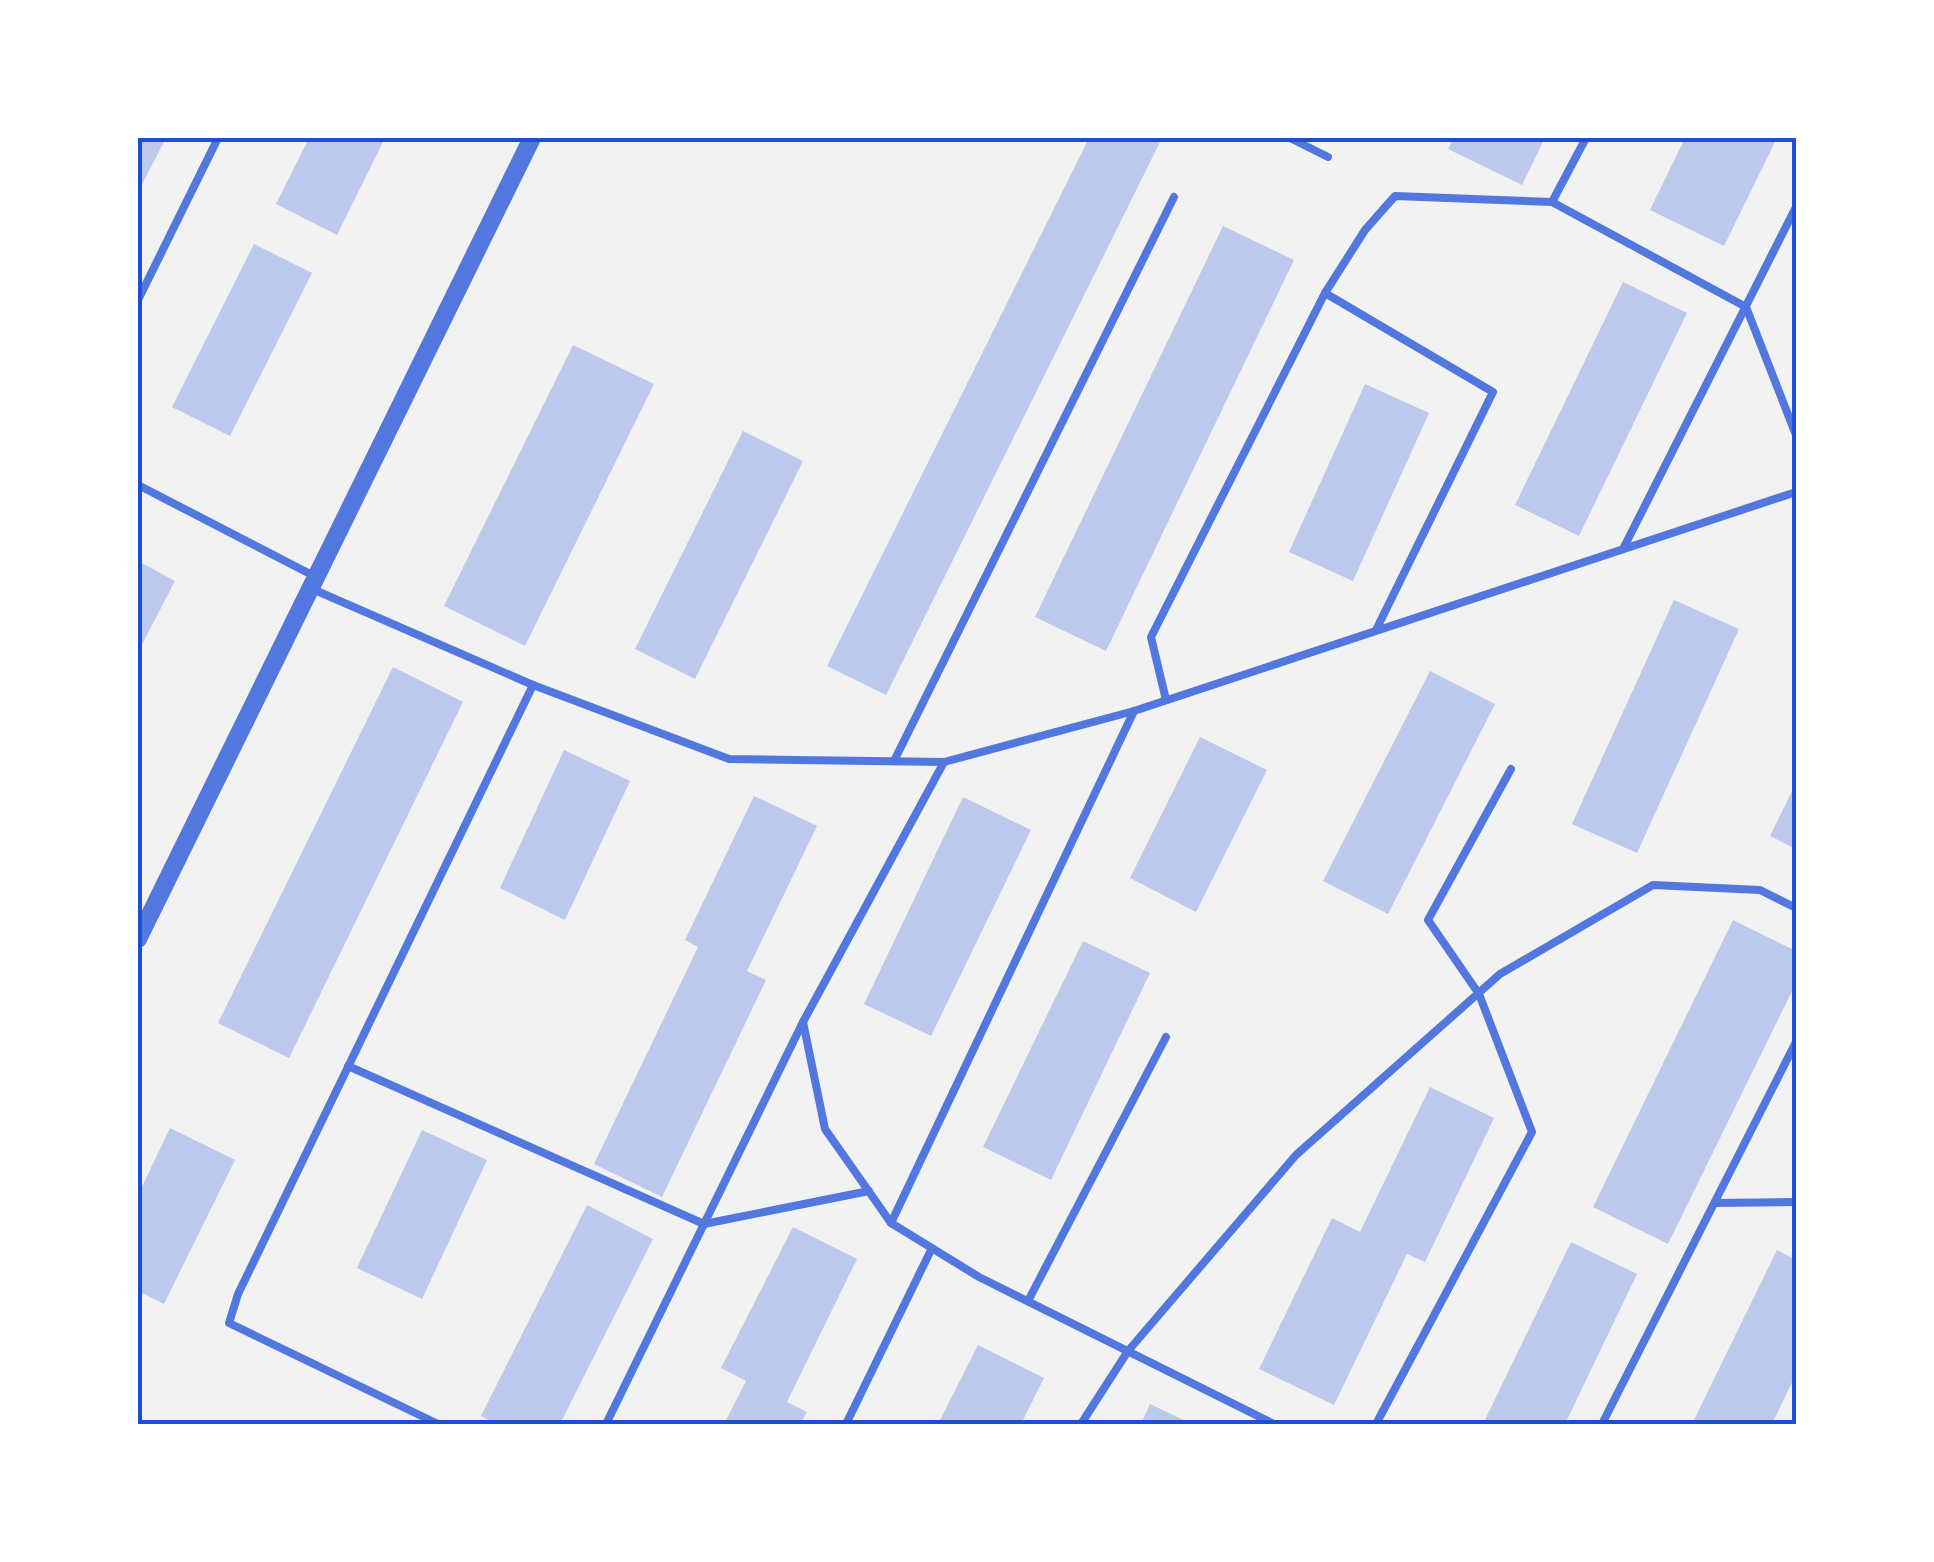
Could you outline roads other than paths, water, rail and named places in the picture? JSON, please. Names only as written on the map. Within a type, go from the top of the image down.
[{"type":"street","points":[[138,939],[532,138]]},
{"type":"lane","points":[[138,300],[218,138]]},
{"type":"lane","points":[[1290,138],[1328,157]]},
{"type":"lane","points":[[1552,202],[1586,138]]},
{"type":"lane","points":[[1166,700],[1151,636],[1325,293],[1365,230],[1394,196],[1552,202],[1746,307],[1796,435]]},
{"type":"lane","points":[[894,761],[1174,197]]},
{"type":"lane","points":[[1623,549],[1796,206]]},
{"type":"lane","points":[[1325,293],[1493,392],[1376,630]]},
{"type":"lane","points":[[138,485],[313,583],[534,685],[729,759],[944,762],[1134,711],[1796,492]]},
{"type":"lane","points":[[438,1424],[229,1323],[238,1294],[534,685]]},
{"type":"lane","points":[[891,1222],[1134,711]]},
{"type":"lane","points":[[606,1424],[802,1022],[944,762]]},
{"type":"lane","points":[[1376,1424],[1532,1132],[1479,994],[1428,920],[1511,769]]},
{"type":"lane","points":[[1081,1424],[1128,1351],[1296,1155],[1500,974],[1653,884],[1760,890],[1796,908]]},
{"type":"lane","points":[[802,1022],[825,1129],[891,1222],[978,1277],[1274,1424]]},
{"type":"lane","points":[[1028,1302],[1166,1036]]},
{"type":"lane","points":[[1602,1424],[1796,1042]]},
{"type":"lane","points":[[348,1066],[704,1224],[869,1191]]},
{"type":"lane","points":[[1715,1203],[1796,1202]]},
{"type":"lane","points":[[846,1424],[932,1248]]}]
